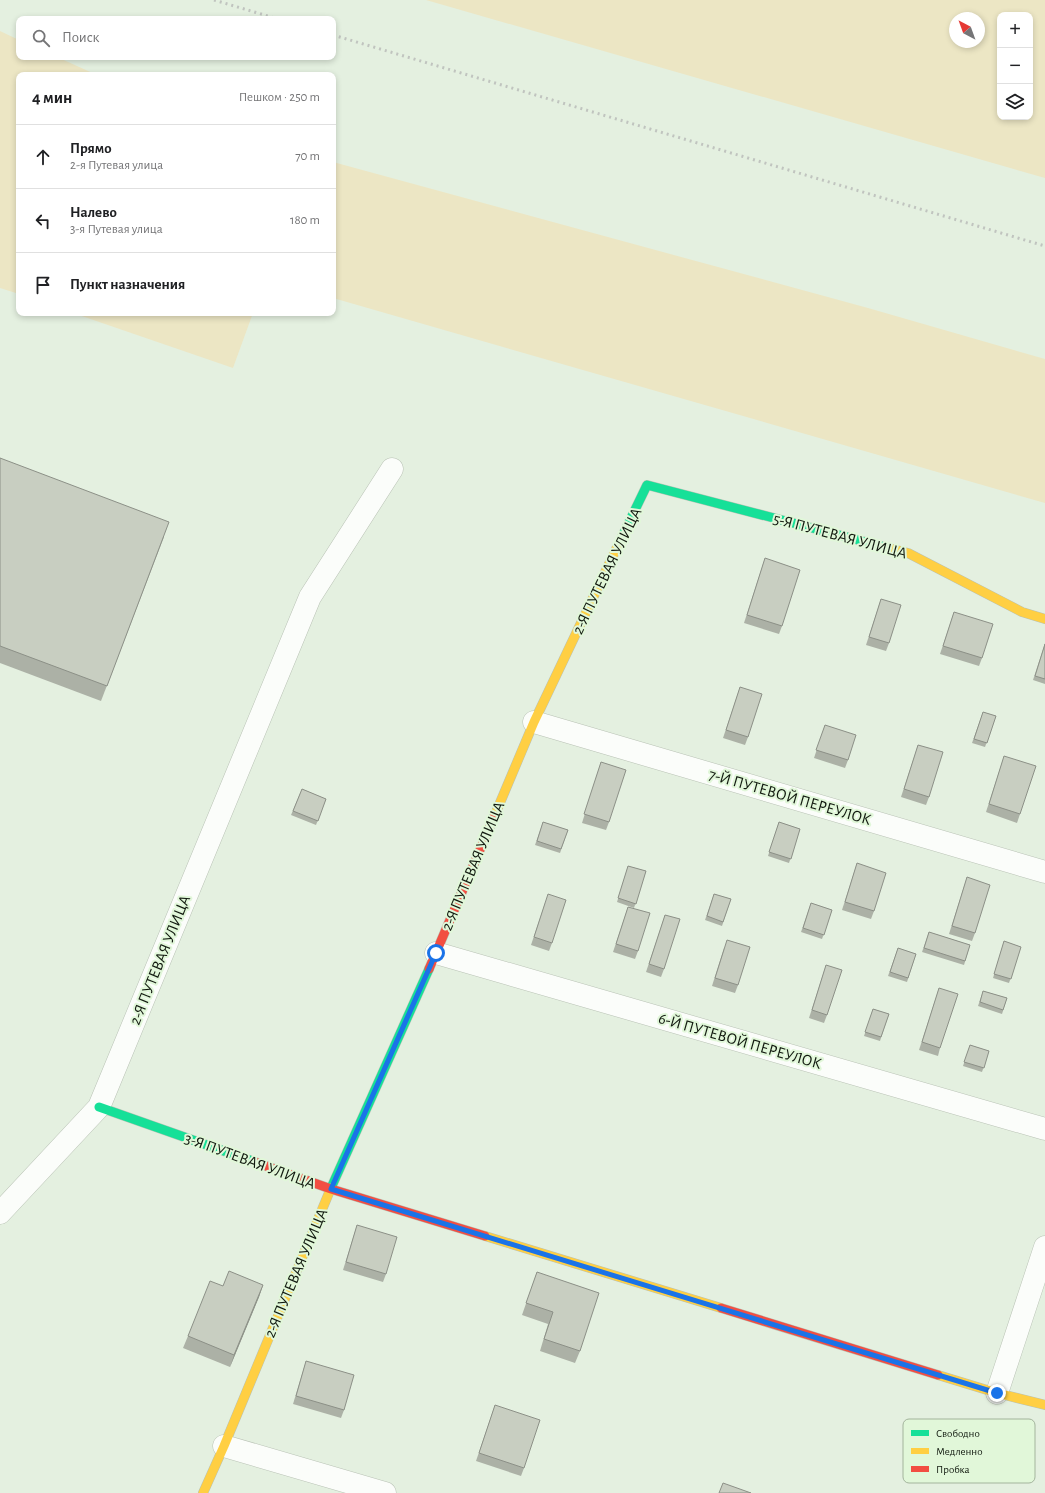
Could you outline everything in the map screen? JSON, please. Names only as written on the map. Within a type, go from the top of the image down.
[{"type":"street","name":"2-Я ПУТЕВАЯ УЛИЦА","points":[[0,1213],[99,1107],[310,597],[392,469]]},
{"type":"street","name":"2-Я ПУТЕВАЯ УЛИЦА","points":[[203,1493],[331,1189],[436,953],[534,722],[647,485]]},
{"type":"street","name":"5-Я ПУТЕВАЯ УЛИЦА","points":[[647,485],[908,553],[1022,612],[1045,619]]},
{"type":"street","name":"7-Й ПУТЕВОЙ ПЕРЕУЛОК","points":[[534,722],[1045,872]]},
{"type":"street","name":"6-Й ПУТЕВОЙ ПЕРЕУЛОК","points":[[436,953],[1045,1129]]},
{"type":"street","name":"3-Я ПУТЕВАЯ УЛИЦА","points":[[99,1107],[331,1189],[997,1393],[1045,1405]]},
{"type":"street","points":[[997,1393],[1045,1247]]},
{"type":"street","points":[[224,1446],[386,1493]]},
{"type":"shaded area","points":[[426,0],[1045,0],[1045,178]]},
{"type":"shaded area","points":[[0,31],[16,39],[16,60],[64,60],[90,72],[16,72],[16,293],[0,288]]},
{"type":"shaded area","points":[[336,163],[868,308],[1045,359],[1045,503],[336,299]]},
{"type":"shaded area","points":[[82,316],[252,316],[233,368]]},
{"type":"building","points":[[0,458],[169,522],[107,686],[0,646]]},
{"type":"building","points":[[765,558],[800,570],[782,626],[747,615]]},
{"type":"building","points":[[881,599],[901,605],[889,643],[869,637]]},
{"type":"building","points":[[954,612],[993,624],[982,658],[943,646]]},
{"type":"building","points":[[1045,644],[1045,679],[1035,676]]},
{"type":"building","points":[[740,687],[762,694],[748,737],[726,730]]},
{"type":"building","points":[[983,712],[996,716],[987,743],[974,739]]},
{"type":"building","points":[[825,725],[856,735],[848,760],[816,750]]},
{"type":"building","points":[[918,745],[943,752],[929,797],[904,789]]},
{"type":"building","points":[[1004,756],[1036,766],[1020,814],[989,804]]},
{"type":"building","points":[[601,762],[626,770],[609,822],[584,814]]},
{"type":"building","points":[[302,789],[326,799],[318,821],[293,811]]},
{"type":"building","points":[[543,822],[568,830],[561,849],[537,841]]},
{"type":"building","points":[[779,822],[800,829],[791,859],[769,852]]},
{"type":"building","points":[[857,863],[886,873],[874,911],[845,902]]},
{"type":"building","points":[[628,866],[646,871],[636,904],[618,898]]},
{"type":"building","points":[[967,877],[990,885],[975,933],[952,926]]},
{"type":"building","points":[[548,894],[566,900],[552,943],[534,937]]},
{"type":"building","points":[[714,894],[731,899],[723,922],[707,916]]},
{"type":"building","points":[[811,903],[832,910],[824,935],[803,928]]},
{"type":"building","points":[[628,907],[650,913],[638,951],[616,944]]},
{"type":"building","points":[[665,915],[680,919],[664,969],[649,964]]},
{"type":"building","points":[[929,932],[970,945],[965,961],[924,948]]},
{"type":"building","points":[[727,940],[750,947],[738,985],[715,978]]},
{"type":"building","points":[[1004,941],[1021,947],[1011,979],[994,974]]},
{"type":"building","points":[[898,948],[916,954],[908,978],[890,972]]},
{"type":"building","points":[[826,965],[842,970],[827,1015],[812,1010]]},
{"type":"building","points":[[939,988],[958,994],[940,1048],[922,1042]]},
{"type":"building","points":[[983,991],[1007,998],[1003,1010],[980,1002]]},
{"type":"building","points":[[873,1009],[889,1014],[881,1037],[865,1032]]},
{"type":"building","points":[[970,1045],[989,1051],[984,1068],[964,1062]]},
{"type":"building","points":[[357,1225],[397,1237],[386,1274],[346,1262]]},
{"type":"building","points":[[229,1271],[263,1285],[234,1355],[188,1336],[210,1281],[223,1286]]},
{"type":"building","points":[[537,1272],[599,1293],[580,1351],[544,1339],[553,1312],[526,1303]]},
{"type":"building","points":[[306,1361],[354,1375],[344,1410],[296,1396]]},
{"type":"building","points":[[495,1405],[540,1420],[524,1468],[479,1453]]},
{"type":"building","points":[[723,1483],[751,1493],[719,1493]]},
{"type":"railway","points":[[214,0],[268,16]]},
{"type":"railway","points":[[336,36],[1045,246]]},
{"type":"traffic: fast","points":[[619,543],[647,485],[885,547]]},
{"type":"traffic: fast","points":[[331,1188],[429,969]]},
{"type":"traffic: fast","points":[[99,1107],[255,1162]]},
{"type":"traffic: slow","points":[[494,817],[534,722],[619,543]]},
{"type":"traffic: slow","points":[[885,547],[908,553],[1022,612],[1045,619]]},
{"type":"traffic: slow","points":[[203,1493],[331,1188]]},
{"type":"traffic: slow","points":[[485,1236],[721,1308]]},
{"type":"traffic: slow","points":[[938,1375],[997,1393],[1045,1405]]},
{"type":"traffic: jam","points":[[429,969],[494,817]]},
{"type":"traffic: jam","points":[[255,1162],[331,1189],[485,1236]]},
{"type":"traffic: jam","points":[[721,1308],[938,1375]]},
{"type":"route","points":[[436,953],[331,1189],[997,1393]]}]
